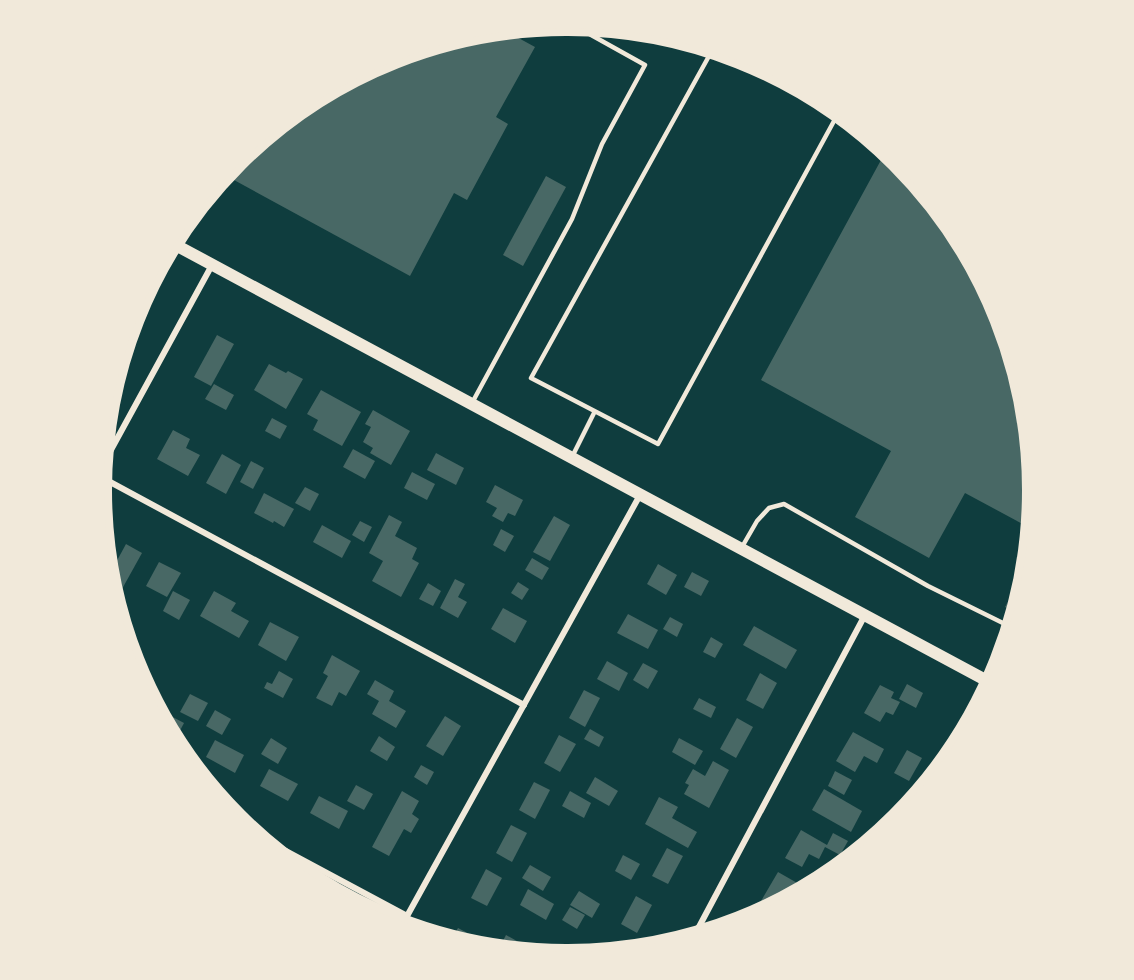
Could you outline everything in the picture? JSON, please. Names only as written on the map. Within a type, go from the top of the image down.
[{"type":"main road","points":[[179,247],[984,679]]},
{"type":"street","points":[[110,452],[212,265]]},
{"type":"street","points":[[108,481],[524,705]]},
{"type":"street","points":[[405,919],[640,495]]},
{"type":"street","points":[[698,929],[865,615]]},
{"type":"street","points":[[278,845],[407,916]]},
{"type":"lane","points":[[471,404],[572,219],[602,144],[645,65],[586,32]]},
{"type":"lane","points":[[710,55],[531,378],[594,412],[658,444],[835,118]]},
{"type":"lane","points":[[571,458],[594,412]]},
{"type":"lane","points":[[741,549],[757,521],[769,508],[784,504],[928,586],[1005,624]]},
{"type":"building","points":[[512,35],[535,47],[496,117],[508,124],[467,200],[454,193],[410,276],[231,178],[288,126],[312,109],[364,79],[392,66],[448,47]]},
{"type":"building","points":[[882,158],[912,188],[948,235],[978,287],[991,315],[1010,371],[1022,430],[1026,490],[1025,525],[965,493],[929,558],[855,517],[891,451],[761,380]]},
{"type":"building","points":[[546,176],[566,187],[523,266],[503,255]]},
{"type":"building","points":[[217,335],[234,344],[211,386],[194,377]]},
{"type":"building","points":[[269,364],[303,379],[286,409],[254,390]]},
{"type":"building","points":[[214,384],[234,395],[226,410],[205,399]]},
{"type":"building","points":[[321,390],[361,412],[342,446],[313,430],[318,420],[307,414]]},
{"type":"building","points":[[373,410],[410,431],[391,465],[370,453],[373,448],[363,442],[371,427],[365,424]]},
{"type":"building","points":[[272,418],[287,426],[280,439],[265,431]]},
{"type":"building","points":[[173,430],[190,439],[186,448],[200,455],[188,476],[157,459]]},
{"type":"building","points":[[353,449],[375,461],[365,479],[343,467]]},
{"type":"building","points":[[436,453],[464,468],[456,485],[427,470]]},
{"type":"building","points":[[222,454],[241,465],[226,494],[206,483]]},
{"type":"building","points":[[251,461],[264,468],[253,489],[240,482]]},
{"type":"building","points":[[412,472],[435,484],[427,500],[404,488]]},
{"type":"building","points":[[495,485],[523,500],[515,516],[508,513],[503,522],[492,516],[497,508],[486,502]]},
{"type":"building","points":[[305,487],[319,494],[310,511],[295,503]]},
{"type":"building","points":[[264,493],[294,509],[284,527],[254,513]]},
{"type":"building","points":[[389,515],[402,522],[395,536],[417,548],[412,559],[419,563],[401,597],[372,581],[383,561],[369,553]]},
{"type":"building","points":[[554,516],[570,525],[550,561],[533,552]]},
{"type":"building","points":[[360,521],[372,527],[364,542],[352,535]]},
{"type":"building","points":[[322,525],[351,541],[342,558],[313,542]]},
{"type":"building","points":[[501,529],[514,536],[505,552],[493,545]]},
{"type":"building","points":[[126,544],[142,553],[122,589],[119,587],[115,565]]},
{"type":"building","points":[[532,558],[549,568],[542,580],[525,570]]},
{"type":"building","points":[[159,562],[181,573],[167,597],[146,586]]},
{"type":"building","points":[[658,564],[677,575],[666,595],[647,584]]},
{"type":"building","points":[[692,572],[709,581],[701,596],[684,587]]},
{"type":"building","points":[[455,579],[465,584],[458,597],[467,602],[458,618],[440,608]]},
{"type":"building","points":[[518,582],[529,589],[522,600],[511,593]]},
{"type":"building","points":[[428,583],[441,591],[433,606],[419,599]]},
{"type":"building","points":[[1015,589],[1010,610],[1005,607]]},
{"type":"building","points":[[173,591],[190,600],[179,620],[163,611]]},
{"type":"building","points":[[214,591],[236,603],[231,611],[249,621],[239,638],[200,616]]},
{"type":"building","points":[[503,608],[527,621],[515,643],[491,629]]},
{"type":"building","points":[[628,614],[658,630],[648,649],[617,633]]},
{"type":"building","points":[[670,617],[683,624],[677,637],[663,629]]},
{"type":"building","points":[[270,622],[299,637],[286,661],[258,645]]},
{"type":"building","points":[[754,626],[797,650],[786,669],[743,645]]},
{"type":"building","points":[[711,637],[723,644],[715,658],[703,652]]},
{"type":"building","points":[[332,655],[360,671],[346,696],[339,692],[332,706],[316,698],[328,676],[323,673]]},
{"type":"building","points":[[607,661],[628,673],[619,691],[597,679]]},
{"type":"building","points":[[643,663],[658,671],[648,689],[633,680]]},
{"type":"building","points":[[279,671],[293,679],[283,698],[264,688],[267,682],[272,684]]},
{"type":"building","points":[[760,673],[777,683],[763,709],[746,700]]},
{"type":"building","points":[[375,680],[394,691],[389,701],[406,711],[396,728],[372,714],[379,701],[367,694]]},
{"type":"building","points":[[907,684],[923,693],[916,708],[899,699]]},
{"type":"building","points":[[880,685],[894,692],[891,698],[900,702],[893,715],[886,712],[880,722],[864,713]]},
{"type":"building","points":[[584,690],[600,698],[585,727],[569,718]]},
{"type":"building","points":[[190,694],[208,703],[198,721],[180,712]]},
{"type":"building","points":[[699,698],[716,707],[711,718],[693,709]]},
{"type":"building","points":[[215,710],[231,719],[222,735],[206,726]]},
{"type":"building","points":[[167,714],[184,723],[179,733]]},
{"type":"building","points":[[445,716],[461,726],[443,756],[426,746]]},
{"type":"building","points":[[737,718],[753,727],[736,758],[720,749]]},
{"type":"building","points":[[590,729],[604,737],[599,747],[584,739]]},
{"type":"building","points":[[853,732],[884,749],[877,763],[864,756],[855,772],[836,761]]},
{"type":"building","points":[[559,735],[576,744],[560,772],[544,763]]},
{"type":"building","points":[[379,736],[395,747],[387,761],[370,751]]},
{"type":"building","points":[[271,738],[287,748],[278,764],[261,754]]},
{"type":"building","points":[[679,738],[703,751],[695,765],[672,752]]},
{"type":"building","points":[[215,740],[244,755],[235,773],[206,757]]},
{"type":"building","points":[[907,750],[922,758],[909,781],[894,773]]},
{"type":"building","points":[[713,761],[729,770],[709,808],[684,794],[689,785],[685,783],[693,769],[705,776]]},
{"type":"building","points":[[421,765],[434,772],[427,785],[414,777]]},
{"type":"building","points":[[269,769],[298,784],[288,801],[260,786]]},
{"type":"building","points":[[835,771],[852,780],[844,795],[828,786]]},
{"type":"building","points":[[595,777],[618,791],[609,806],[586,793]]},
{"type":"building","points":[[534,782],[550,790],[535,819],[519,810]]},
{"type":"building","points":[[356,785],[373,794],[364,810],[347,801]]},
{"type":"building","points":[[824,789],[862,811],[851,832],[812,810]]},
{"type":"building","points":[[402,791],[419,801],[412,814],[419,819],[411,833],[404,829],[389,856],[372,847]]},
{"type":"building","points":[[570,791],[591,803],[584,818],[562,806]]},
{"type":"building","points":[[319,796],[348,811],[339,829],[310,813]]},
{"type":"building","points":[[659,797],[678,807],[672,818],[697,832],[688,848],[645,824]]},
{"type":"building","points":[[511,825],[527,833],[512,862],[496,853]]},
{"type":"building","points":[[801,830],[827,845],[833,833],[848,841],[840,855],[825,847],[819,859],[809,854],[802,867],[785,858]]},
{"type":"building","points":[[667,848],[683,856],[668,884],[652,876]]},
{"type":"building","points":[[623,855],[640,864],[631,880],[615,871]]},
{"type":"building","points":[[530,865],[551,877],[543,891],[522,878]]},
{"type":"building","points":[[486,869],[502,878],[487,906],[471,898]]},
{"type":"building","points":[[778,872],[799,884],[765,903],[761,901]]},
{"type":"building","points":[[528,889],[554,904],[546,920],[520,905]]},
{"type":"building","points":[[579,891],[600,904],[592,918],[570,905]]},
{"type":"building","points":[[636,896],[652,905],[637,933],[621,924]]},
{"type":"building","points":[[570,907],[585,915],[577,929],[562,920]]},
{"type":"building","points":[[458,928],[475,937],[474,939],[454,934]]},
{"type":"building","points":[[506,935],[524,945],[523,947],[501,944]]}]
